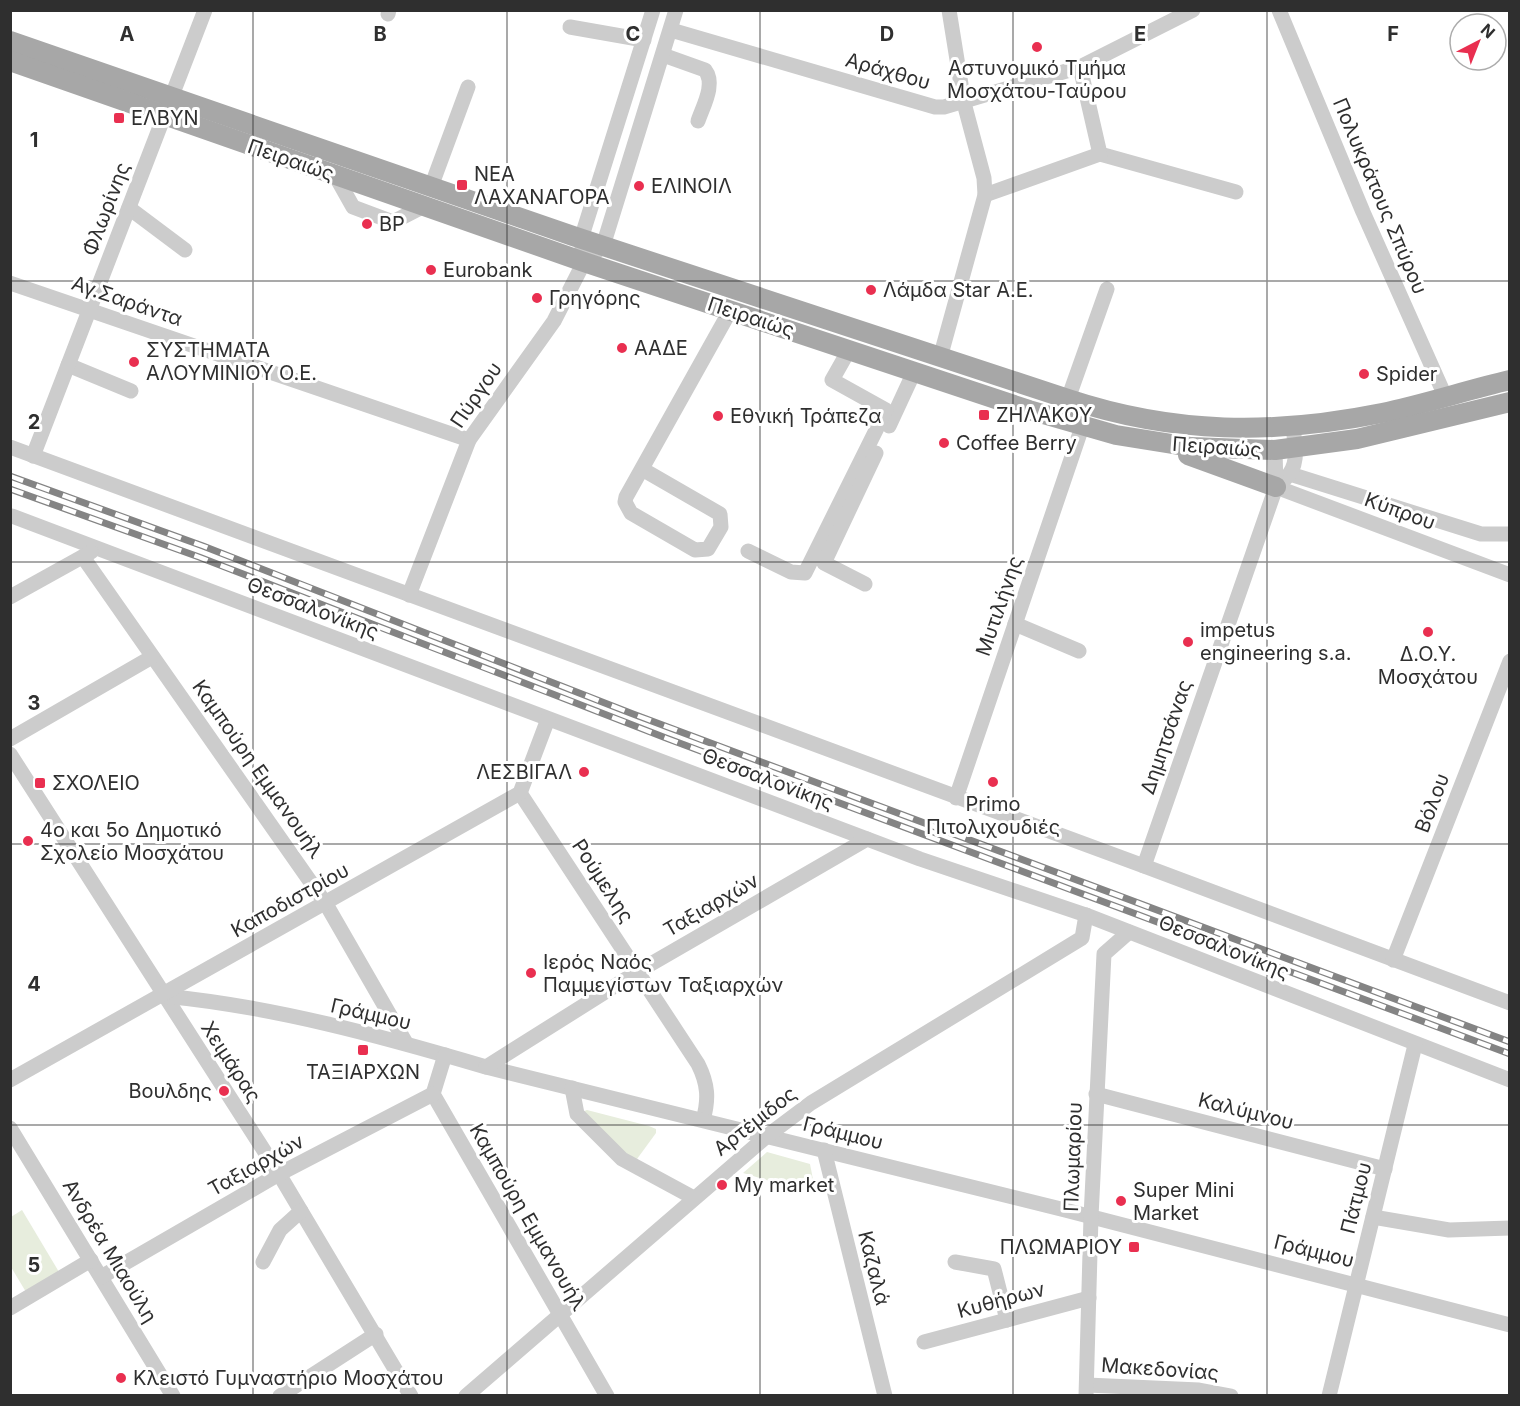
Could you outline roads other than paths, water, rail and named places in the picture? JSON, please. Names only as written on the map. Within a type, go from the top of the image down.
[{"type":"main road","name":"Πειραιώς","points":[[10,41],[335,175],[584,262],[1082,427],[1143,441],[1227,451],[1285,449],[1368,437],[1509,402]]},
{"type":"main road","name":"Πειραιώς","points":[[10,61],[431,187],[581,239],[1122,415],[1227,429],[1293,427],[1384,413],[1509,380]]},
{"type":"main road","points":[[1143,441],[1283,481]]},
{"type":"street","name":"Φλωρίνης","points":[[33,456],[205,10]]},
{"type":"street","points":[[584,262],[581,239],[653,10]]},
{"type":"street","points":[[603,246],[676,10]]},
{"type":"street","points":[[940,357],[985,195],[984,178],[963,103],[949,10]]},
{"type":"street","name":"Αράχθου","points":[[671,30],[935,106],[963,103],[1080,67],[1193,10]]},
{"type":"street","name":"Πολυκράτους Σπύρου","points":[[1279,10],[1363,212],[1445,396]]},
{"type":"street","points":[[570,27],[644,40]]},
{"type":"street","points":[[663,55],[705,70],[709,75],[710,84],[698,121]]},
{"type":"street","points":[[1080,67],[1100,154]]},
{"type":"street","points":[[431,187],[468,87]]},
{"type":"street","points":[[985,195],[1100,154],[1236,192]]},
{"type":"street","points":[[129,208],[184,250]]},
{"type":"street","name":"Πύργου","points":[[409,595],[469,440],[554,321],[584,262],[603,246]]},
{"type":"street","name":"Αγ.Σαράντα","points":[[10,283],[469,440]]},
{"type":"street","points":[[1068,399],[1107,289]]},
{"type":"street","points":[[642,469],[720,514],[722,527],[708,549],[695,550],[627,510],[626,497],[730,310]]},
{"type":"street","points":[[748,551],[791,573],[805,573],[886,410],[832,380],[849,350]]},
{"type":"street","points":[[68,365],[130,391]]},
{"type":"street","points":[[865,584],[824,563],[914,372]]},
{"type":"street","name":"Μυτιλήνης","points":[[956,798],[1082,427]]},
{"type":"street","name":"Δημητσάνας","points":[[1144,866],[1283,481],[1285,449],[1293,427]]},
{"type":"street","points":[[10,447],[1144,866],[1509,1004]]},
{"type":"street","points":[[1283,481],[1481,534],[1509,534]]},
{"type":"street","name":"Κύπρου","points":[[1283,481],[1509,574]]},
{"type":"street","name":"Θεσσαλονίκης","points":[[12,516],[89,553],[548,719],[867,839],[1086,915],[1509,1080]]},
{"type":"street","points":[[10,597],[89,553]]},
{"type":"street","name":"Καμπούρη Εμμανουήλ","points":[[89,553],[152,657],[326,904],[406,1043]]},
{"type":"street","points":[[1015,624],[1079,651]]},
{"type":"street","points":[[10,739],[152,657]]},
{"type":"street","name":"Βόλου","points":[[1393,960],[1509,661]]},
{"type":"street","points":[[520,793],[548,719]]},
{"type":"street","name":"Χειμάρας","points":[[10,754],[279,1174],[411,1395]]},
{"type":"street","name":"Καποδιστρίου","points":[[10,1080],[163,996],[520,793]]},
{"type":"street","name":"Ρούμελης","points":[[520,793],[687,1045],[704,1075],[708,1096],[703,1120]]},
{"type":"street","name":"Ταξιαρχών","points":[[486,1067],[637,972],[867,839]]},
{"type":"street","points":[[1086,915],[1082,938],[1104,954],[1110,946],[1129,932]]},
{"type":"street","name":"Αρτέμιδος","points":[[466,1395],[561,1316],[694,1198],[811,1103],[1082,938]]},
{"type":"street","name":"Πλωμαρίου","points":[[1086,1390],[1096,1094],[1104,954]]},
{"type":"street","name":"Γράμμου","points":[[163,996],[201,999],[406,1043],[486,1067],[1357,1284],[1509,1325]]},
{"type":"street","name":"Πάτμου","points":[[1329,1395],[1415,1045]]},
{"type":"street","points":[[433,1094],[445,1055]]},
{"type":"street","points":[[572,1088],[577,1114],[622,1159],[694,1198]]},
{"type":"street","name":"Καμπούρη Εμμανουήλ","points":[[433,1094],[608,1395]]},
{"type":"street","name":"Ταξιαρχών","points":[[101,1277],[279,1174],[433,1094]]},
{"type":"street","name":"Καλύμνου","points":[[1096,1094],[1385,1168]]},
{"type":"street","name":"Ανδρέα Μιαούλη","points":[[10,1128],[173,1395]]},
{"type":"street","name":"Καζαλά","points":[[824,1150],[885,1395]]},
{"type":"street","points":[[263,1262],[280,1230],[301,1211]]},
{"type":"street","points":[[1373,1217],[1449,1230],[1509,1228]]},
{"type":"street","points":[[10,1308],[91,1260]]},
{"type":"street","points":[[955,1262],[994,1269],[1007,1320]]},
{"type":"street","name":"Κυθήρων","points":[[924,1342],[1089,1298]]},
{"type":"street","points":[[280,1395],[376,1334]]},
{"type":"street","name":"Μακεδονίας","points":[[1086,1390],[1199,1390],[1231,1395]]},
{"type":"railway","points":[[10,476],[203,546],[633,714],[1510,1042]]},
{"type":"railway","points":[[10,489],[199,557],[666,738],[1510,1054]]},
{"type":"place","name":"Αστυνομικό Τμήμα Μοσχάτου-Ταύρου","points":[[1037,47]]},
{"type":"place","name":"ΕΛΒΥΝ","points":[[119,118]]},
{"type":"place","name":"ΝΕΑ ΛΑΧΑΝΑΓΟΡΑ","points":[[462,185]]},
{"type":"place","name":"ΕΛΙΝΟΙΛ","points":[[639,186]]},
{"type":"place","name":"BP","points":[[367,224]]},
{"type":"place","name":"Eurobank","points":[[431,270]]},
{"type":"place","name":"Λάμδα Star Α.Ε.","points":[[871,290]]},
{"type":"place","name":"Γρηγόρης","points":[[537,298]]},
{"type":"place","name":"ΑΑΔΕ","points":[[622,348]]},
{"type":"place","name":"ΣΥΣΤΗΜΑΤΑ ΑΛΟΥΜΙΝΙΟΥ Ο.Ε.","points":[[134,362]]},
{"type":"place","name":"Spider","points":[[1364,374]]},
{"type":"place","name":"ΖΗΛΑΚΟΥ","points":[[984,415]]},
{"type":"place","name":"Εθνική Τράπεζα","points":[[718,416]]},
{"type":"place","name":"Coffee Berry","points":[[944,443]]},
{"type":"place","name":"Δ.Ο.Υ. Μοσχάτου","points":[[1428,632]]},
{"type":"place","name":"impetus engineering s.a.","points":[[1188,642]]},
{"type":"place","name":"ΛΕΣΒΙΓΑΛ","points":[[584,772]]},
{"type":"place","name":"Primo Πιτολιχουδιές","points":[[993,782]]},
{"type":"place","name":"ΣΧΟΛΕΙΟ","points":[[40,783]]},
{"type":"place","name":"4ο και 5ο Δημοτικό Σχολείο Μοσχάτου","points":[[28,841]]},
{"type":"place","name":"Ιερός Ναός Παμμεγίστων Ταξιαρχών","points":[[531,973]]},
{"type":"place","name":"ΤΑΞΙΑΡΧΩΝ","points":[[363,1050]]},
{"type":"place","name":"Βουλδης","points":[[224,1091]]},
{"type":"place","name":"My market","points":[[722,1185]]},
{"type":"place","name":"Super Mini Market","points":[[1121,1201]]},
{"type":"place","name":"ΠΛΩΜΑΡΙΟΥ","points":[[1134,1247]]},
{"type":"place","name":"Κλειστό Γυμναστήριο Μοσχάτου","points":[[121,1378]]}]
